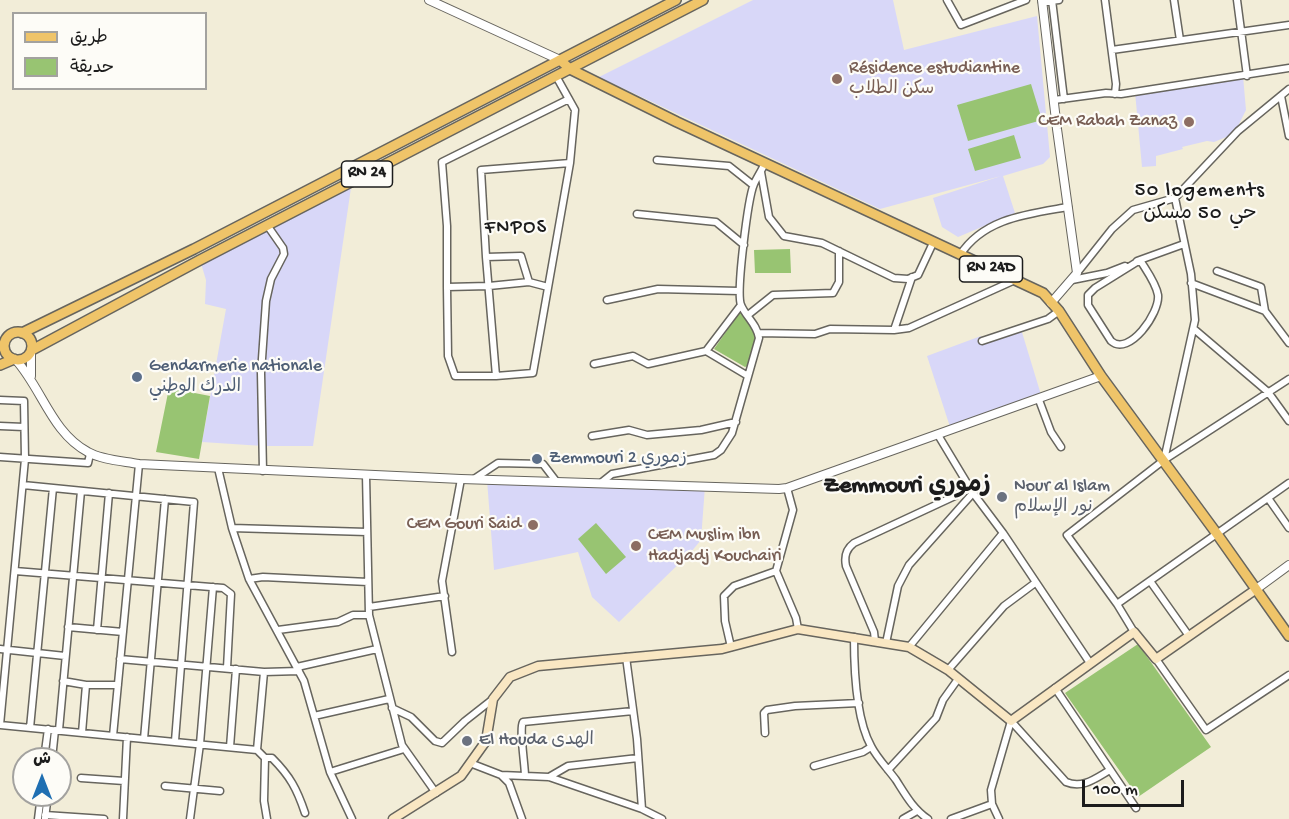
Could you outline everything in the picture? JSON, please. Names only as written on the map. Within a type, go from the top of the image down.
[{"type":"main road","name":"RN 24","points":[[22,333],[194,249],[676,0]]},
{"type":"main road","name":"RN 24","points":[[31,351],[267,225],[703,0]]},
{"type":"main road","name":"RN 24D","points":[[560,60],[570,69],[763,167],[1043,293],[1059,311],[1101,376],[1164,460],[1289,636]]},
{"type":"main road","points":[[0,364],[25,359],[31,351],[30,340],[22,333],[12,334],[3,344],[6,352],[15,360]]},
{"type":"main road","points":[[393,819],[461,777],[486,741],[493,699],[510,677],[537,666],[722,649],[798,629],[909,647],[948,670],[1011,721],[1134,632],[1156,659],[1255,590]]},
{"type":"street","points":[[429,0],[560,60]]},
{"type":"street","points":[[948,0],[961,25],[1008,3],[1026,0]]},
{"type":"street","points":[[1064,99],[1054,0],[1042,1],[1077,273]]},
{"type":"street","points":[[1105,0],[1116,84],[1115,94]]},
{"type":"street","points":[[1174,0],[1180,40]]},
{"type":"street","points":[[1238,0],[1247,76]]},
{"type":"street","points":[[1112,50],[1289,25]]},
{"type":"street","points":[[1054,100],[1106,93],[1115,94],[1289,68]]},
{"type":"street","points":[[556,76],[569,99],[575,110],[570,163],[533,373],[455,376],[448,356],[447,226],[442,162],[569,99]]},
{"type":"street","points":[[1052,303],[1112,229],[1133,210],[1175,198],[1238,131],[1289,89]]},
{"type":"street","points":[[1281,96],[1289,136]]},
{"type":"street","points":[[657,160],[729,166],[753,185]]},
{"type":"street","points":[[496,376],[481,170],[570,163]]},
{"type":"street","points":[[602,482],[612,474],[714,455],[721,450],[732,433],[758,349],[758,333],[741,305],[740,291],[753,185],[763,167]]},
{"type":"street","points":[[763,167],[769,217],[784,236],[822,243],[894,278],[908,279],[918,275],[933,243]]},
{"type":"street","points":[[1164,460],[1194,328],[1191,283],[1175,198]]},
{"type":"street","points":[[960,255],[968,244],[994,225],[1020,216],[1068,207]]},
{"type":"street","points":[[637,214],[716,222],[744,245]]},
{"type":"street","points":[[263,471],[261,372],[266,301],[271,279],[284,254],[283,248],[267,225]]},
{"type":"street","points":[[1072,280],[1107,273],[1184,244]]},
{"type":"street","points":[[748,315],[773,295],[833,293],[839,282],[840,251]]},
{"type":"street","points":[[486,257],[521,256],[529,282]]},
{"type":"street","points":[[1140,260],[1157,291],[1155,311],[1149,324],[1142,331],[1122,345],[1116,345],[1090,308],[1089,296],[1095,288],[1140,260]]},
{"type":"street","points":[[1217,271],[1261,287],[1265,311],[1289,343]]},
{"type":"street","points":[[894,330],[912,278]]},
{"type":"street","points":[[758,333],[815,334],[830,329],[894,330],[909,328],[1015,280]]},
{"type":"street","points":[[447,287],[529,282],[548,287]]},
{"type":"street","points":[[1191,283],[1265,311]]},
{"type":"street","points":[[607,300],[658,288],[740,291]]},
{"type":"street","points":[[594,364],[633,356],[648,364],[706,351],[741,305]]},
{"type":"street","points":[[982,341],[1048,319],[1059,311]]},
{"type":"street","points":[[1194,328],[1268,392],[1289,422]]},
{"type":"street","points":[[31,351],[29,366],[31,380]]},
{"type":"street","points":[[706,351],[748,376]]},
{"type":"street","points":[[15,360],[31,380],[56,422],[77,445],[90,454],[138,464],[474,480],[787,488],[1101,376]]},
{"type":"street","points":[[1134,632],[1117,604],[1067,535],[1164,460],[1289,379]]},
{"type":"street","points":[[0,400],[24,401],[25,459],[15,571],[4,650],[0,725],[257,750],[265,758],[272,758],[288,774],[297,790],[305,813]]},
{"type":"street","points":[[1039,400],[1051,432],[1061,447]]},
{"type":"street","points":[[592,436],[629,430],[647,435],[701,430],[736,422]]},
{"type":"street","points":[[0,426],[24,427]]},
{"type":"street","points":[[938,435],[971,491],[1003,533],[1090,663]]},
{"type":"street","points":[[0,457],[88,463],[90,454]]},
{"type":"street","points":[[474,480],[498,463],[543,464],[556,481]]},
{"type":"street","points":[[113,736],[138,464]]},
{"type":"street","points":[[218,468],[232,528],[249,579],[304,681],[330,772],[352,819]]},
{"type":"street","points":[[366,475],[369,615],[389,699],[404,749],[436,793]]},
{"type":"street","points":[[453,652],[441,581],[461,479]]},
{"type":"street","points":[[1117,604],[1289,483]]},
{"type":"street","points":[[23,485],[194,502],[175,741]]},
{"type":"street","points":[[30,728],[53,488]]},
{"type":"street","points":[[787,488],[793,510],[776,571],[796,618],[798,629]]},
{"type":"street","points":[[54,747],[66,656],[81,490]]},
{"type":"street","points":[[875,640],[874,632],[846,566],[847,551],[854,543],[971,491]]},
{"type":"street","points":[[885,643],[898,586],[909,565],[971,491]]},
{"type":"street","points":[[97,630],[109,493]]},
{"type":"street","points":[[1268,498],[1289,528]]},
{"type":"street","points":[[144,739],[165,499]]},
{"type":"street","points":[[232,528],[367,532]]},
{"type":"street","points":[[909,647],[1003,533]]},
{"type":"street","points":[[1255,590],[1289,565]]},
{"type":"street","points":[[15,571],[223,588],[231,594],[227,668]]},
{"type":"street","points":[[731,646],[725,621],[724,596],[734,586],[776,571]]},
{"type":"street","points":[[249,579],[263,577],[368,582]]},
{"type":"street","points":[[1150,581],[1190,636]]},
{"type":"street","points":[[948,670],[1004,606],[1035,583]]},
{"type":"street","points":[[189,819],[200,744],[213,587]]},
{"type":"street","points":[[369,607],[445,597]]},
{"type":"street","points":[[278,630],[338,622],[353,615],[369,615]]},
{"type":"street","points":[[68,627],[123,632]]},
{"type":"street","points":[[854,637],[854,670],[859,703],[871,747],[917,811],[928,819]]},
{"type":"street","points":[[120,659],[264,672],[298,669],[377,649]]},
{"type":"street","points":[[4,650],[66,656]]},
{"type":"street","points":[[626,657],[642,809]]},
{"type":"street","points":[[1156,659],[1206,730],[1289,675]]},
{"type":"street","points":[[230,747],[236,669]]},
{"type":"street","points":[[257,750],[264,672]]},
{"type":"street","points":[[888,770],[936,718],[943,700],[958,679]]},
{"type":"street","points":[[63,681],[86,685],[118,685]]},
{"type":"street","points":[[82,733],[86,685]]},
{"type":"street","points":[[1055,688],[1136,808]]},
{"type":"street","points":[[314,716],[389,699]]},
{"type":"street","points":[[392,708],[411,717],[435,741],[442,743],[465,720],[493,699]]},
{"type":"street","points":[[765,733],[764,713],[766,710],[795,706],[859,703]]},
{"type":"street","points":[[525,776],[520,728],[523,722],[633,711]]},
{"type":"street","points":[[1011,721],[1066,782],[1083,784],[1110,770]]},
{"type":"street","points":[[999,819],[992,804],[991,790],[1011,721]]},
{"type":"street","points":[[46,747],[48,729]]},
{"type":"street","points":[[123,819],[127,737]]},
{"type":"street","points":[[814,766],[863,752],[871,747]]},
{"type":"street","points":[[330,772],[404,749]]},
{"type":"street","points":[[265,758],[264,801],[267,819]]},
{"type":"street","points":[[549,777],[568,766],[638,758]]},
{"type":"street","points":[[470,763],[501,775],[549,777],[642,809],[662,819]]},
{"type":"street","points":[[501,775],[509,783],[522,819]]},
{"type":"street","points":[[81,778],[124,781]]},
{"type":"street","points":[[165,786],[219,791]]},
{"type":"street","points":[[951,819],[992,804]]},
{"type":"street","points":[[903,819],[917,811]]},
{"type":"street","points":[[45,817],[104,819]]},
{"type":"shaded area","points":[[753,0],[893,0],[904,50],[1037,16],[1050,157],[1043,164],[1003,176],[1015,213],[958,237],[942,227],[933,198],[1001,176],[880,209],[599,77]]},
{"type":"shaded area","name":"CEM Rabah Zanaz","points":[[1243,76],[1246,110],[1234,134],[1214,142],[1207,141],[1182,147],[1183,149],[1156,156],[1156,166],[1142,167],[1135,92]]},
{"type":"shaded area","points":[[352,181],[313,446],[263,446],[202,442],[226,309],[205,304],[206,280],[200,260]]},
{"type":"shaded area","points":[[1021,329],[1042,398],[951,430],[927,356],[981,336],[982,340]]},
{"type":"shaded area","name":"CEM Muslim ibn Hadjadj Kouchairi","points":[[487,480],[705,486],[701,540],[619,622],[592,597],[578,552],[494,570]]},
{"type":"green space","points":[[1031,84],[1042,120],[968,141],[957,105]]},
{"type":"green space","points":[[1014,135],[1021,158],[975,171],[968,149]]},
{"type":"green space","points":[[790,249],[791,273],[755,273],[754,250]]},
{"type":"green space","points":[[740,312],[745,315],[756,336],[748,366],[745,367],[714,349]]},
{"type":"green space","points":[[169,388],[210,396],[199,459],[156,452]]},
{"type":"green space","points":[[596,523],[626,557],[606,574],[578,539]]},
{"type":"green space","points":[[1138,644],[1211,747],[1138,797],[1065,693]]},
{"type":"place","name":"Résidence estudiantine سكن الطلاب","points":[[837,79]]},
{"type":"place","name":"CEM Rabah Zanaz","points":[[1189,122]]},
{"type":"place","name":"Gendarmerie nationale الدرك الوطني","points":[[137,377]]},
{"type":"place","name":"Zemmouri 2 زموري","points":[[537,459]]},
{"type":"place","name":"Nour al Islam نور الإسلام","points":[[1002,497]]},
{"type":"place","name":"CEM Gouri Said","points":[[533,525]]},
{"type":"place","name":"CEM Muslim ibn Hadjadj Kouchairi","points":[[636,546]]},
{"type":"place","name":"El Houda الهدى","points":[[467,741]]},
{"type":"district","name":"50 logements حي 50 مسكن","points":[[1200,204]]},
{"type":"district","name":"FNPOS","points":[[516,229]]},
{"type":"district","name":"Zemmouri زموري","points":[[907,487]]}]
